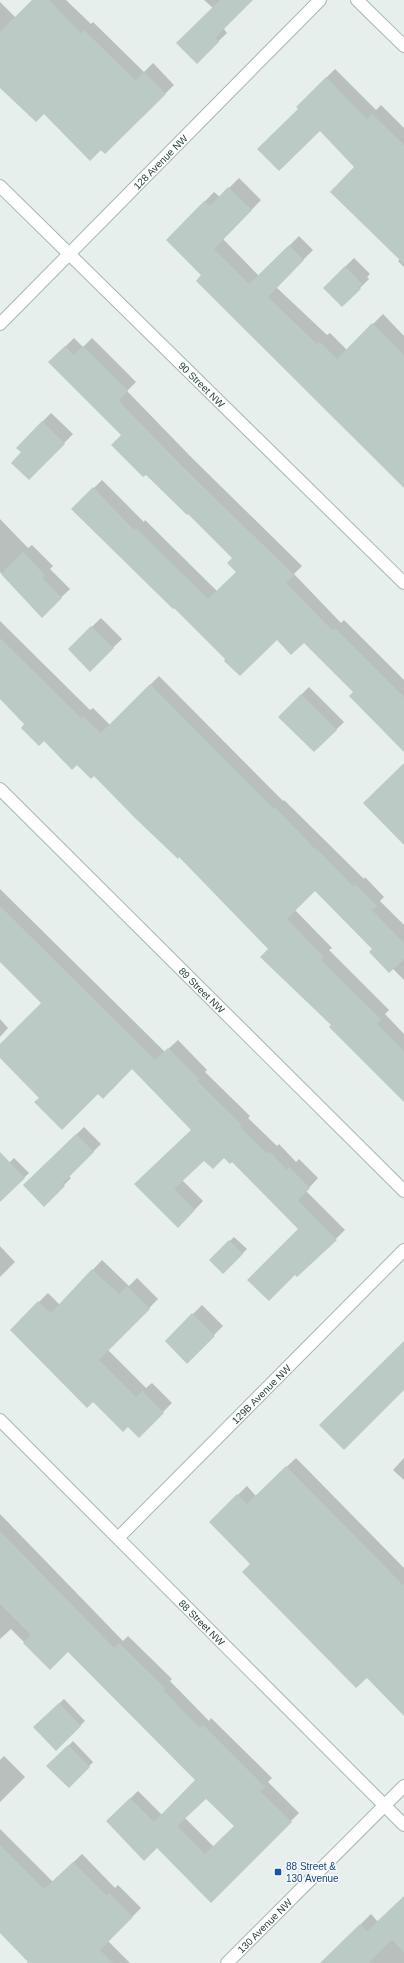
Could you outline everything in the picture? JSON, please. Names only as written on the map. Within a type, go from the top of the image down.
[{"type":"street","name":"128 Avenue NW","points":[[0,324],[320,0]]},
{"type":"street","points":[[357,0],[404,46]]},
{"type":"street","name":"90 Street NW","points":[[0,186],[404,583]]},
{"type":"street","name":"89 Street NW","points":[[0,789],[404,1191]]},
{"type":"street","name":"129B Avenue NW","points":[[118,1538],[265,1387],[404,1250]]},
{"type":"street","name":"88 Street NW","points":[[0,1420],[404,1826]]},
{"type":"street","name":"130 Avenue NW","points":[[226,1963],[404,1786]]},
{"type":"building","points":[[32,0],[49,0],[81,33],[84,30],[135,80],[144,72],[166,94],[105,154],[101,150],[90,161],[44,114],[36,122],[0,88],[0,32]]},
{"type":"building","points":[[220,0],[253,0],[215,38],[219,42],[197,64],[176,43]]},
{"type":"building","points":[[326,77],[367,119],[372,114],[404,145],[404,264],[330,192],[354,167],[320,131],[279,171],[257,149],[298,109],[296,107]]},
{"type":"building","points":[[228,187],[252,210],[214,249],[249,284],[289,245],[304,260],[268,297],[317,344],[320,342],[337,359],[372,323],[404,355],[404,488],[196,281],[201,275],[166,240],[204,201],[210,206]]},
{"type":"building","points":[[345,266],[362,284],[358,287],[361,289],[342,307],[323,288]]},
{"type":"building","points":[[65,346],[74,355],[83,346],[128,391],[119,401],[183,467],[294,575],[286,583],[332,630],[335,628],[404,697],[404,752],[349,696],[353,692],[304,643],[291,655],[277,640],[240,676],[174,608],[173,609],[71,509],[93,487],[134,530],[136,528],[208,599],[236,572],[227,563],[232,558],[188,514],[187,515],[146,475],[143,477],[111,445],[121,435],[48,362]]},
{"type":"building","points":[[42,421],[65,444],[29,480],[11,463],[21,452],[16,448]]},
{"type":"building","points":[[23,552],[45,575],[42,578],[62,598],[42,618],[1,574]]},
{"type":"building","points":[[91,626],[114,648],[90,672],[68,649]]},
{"type":"building","points":[[0,638],[81,718],[83,716],[101,733],[150,684],[274,809],[275,807],[354,887],[356,885],[377,906],[372,910],[404,943],[404,959],[389,973],[369,952],[372,949],[315,891],[287,919],[324,957],[321,960],[381,1019],[377,1024],[404,1051],[404,1102],[329,1027],[331,1025],[260,957],[268,949],[179,857],[178,859],[94,776],[91,779],[77,765],[72,770],[44,741],[39,746],[21,728],[24,724],[0,699]]},
{"type":"building","points":[[301,694],[337,730],[314,752],[278,717]]},
{"type":"building","points":[[404,763],[404,845],[363,803]]},
{"type":"building","points":[[0,906],[155,1060],[168,1048],[199,1079],[197,1081],[242,1125],[240,1127],[268,1154],[270,1152],[287,1170],[289,1167],[310,1188],[298,1200],[337,1240],[297,1277],[295,1275],[269,1301],[247,1280],[298,1229],[232,1162],[230,1164],[224,1158],[213,1169],[204,1161],[174,1189],[195,1210],[178,1228],[134,1184],[191,1130],[132,1069],[103,1099],[98,1094],[62,1130],[34,1102],[39,1098],[0,1058],[0,1044],[41,1003],[0,962]]},
{"type":"building","points":[[76,1134],[94,1152],[62,1184],[65,1186],[44,1207],[23,1185]]},
{"type":"building","points":[[0,1152],[25,1178],[0,1202]]},
{"type":"building","points":[[229,1240],[243,1254],[223,1274],[209,1260]]},
{"type":"building","points":[[92,1269],[119,1294],[127,1286],[150,1309],[99,1360],[136,1397],[142,1391],[164,1413],[139,1438],[128,1427],[123,1432],[93,1402],[87,1408],[10,1330],[38,1301],[51,1313]]},
{"type":"building","points":[[192,1313],[215,1336],[187,1364],[165,1341]]},
{"type":"building","points":[[404,1341],[404,1390],[344,1450],[319,1425]]},
{"type":"building","points":[[286,1466],[404,1586],[404,1716],[367,1678],[356,1688],[242,1572],[250,1564],[209,1522],[237,1494],[247,1504]]},
{"type":"building","points":[[0,1531],[114,1648],[119,1643],[165,1688],[163,1690],[200,1728],[203,1725],[265,1787],[260,1791],[292,1822],[211,1903],[157,1848],[144,1861],[106,1821],[130,1798],[154,1822],[195,1780],[68,1652],[50,1670],[23,1643],[31,1635],[0,1604]],"holes":[[[206,1799],[234,1826],[205,1854],[177,1826]]]},
{"type":"building","points":[[59,1703],[81,1726],[56,1751],[33,1727]]},
{"type":"building","points":[[68,1745],[90,1767],[69,1788],[46,1766]]},
{"type":"building","points":[[0,1845],[44,1889],[73,1862],[106,1895],[109,1893],[133,1917],[100,1950],[113,1963],[29,1963],[0,1933]]},
{"type":"building","points":[[404,1896],[404,1952],[392,1940],[368,1963],[320,1963],[360,1924],[367,1931]]},
{"type":"place","name":"88 Street & 130 Avenue","points":[[278,1872]]}]
